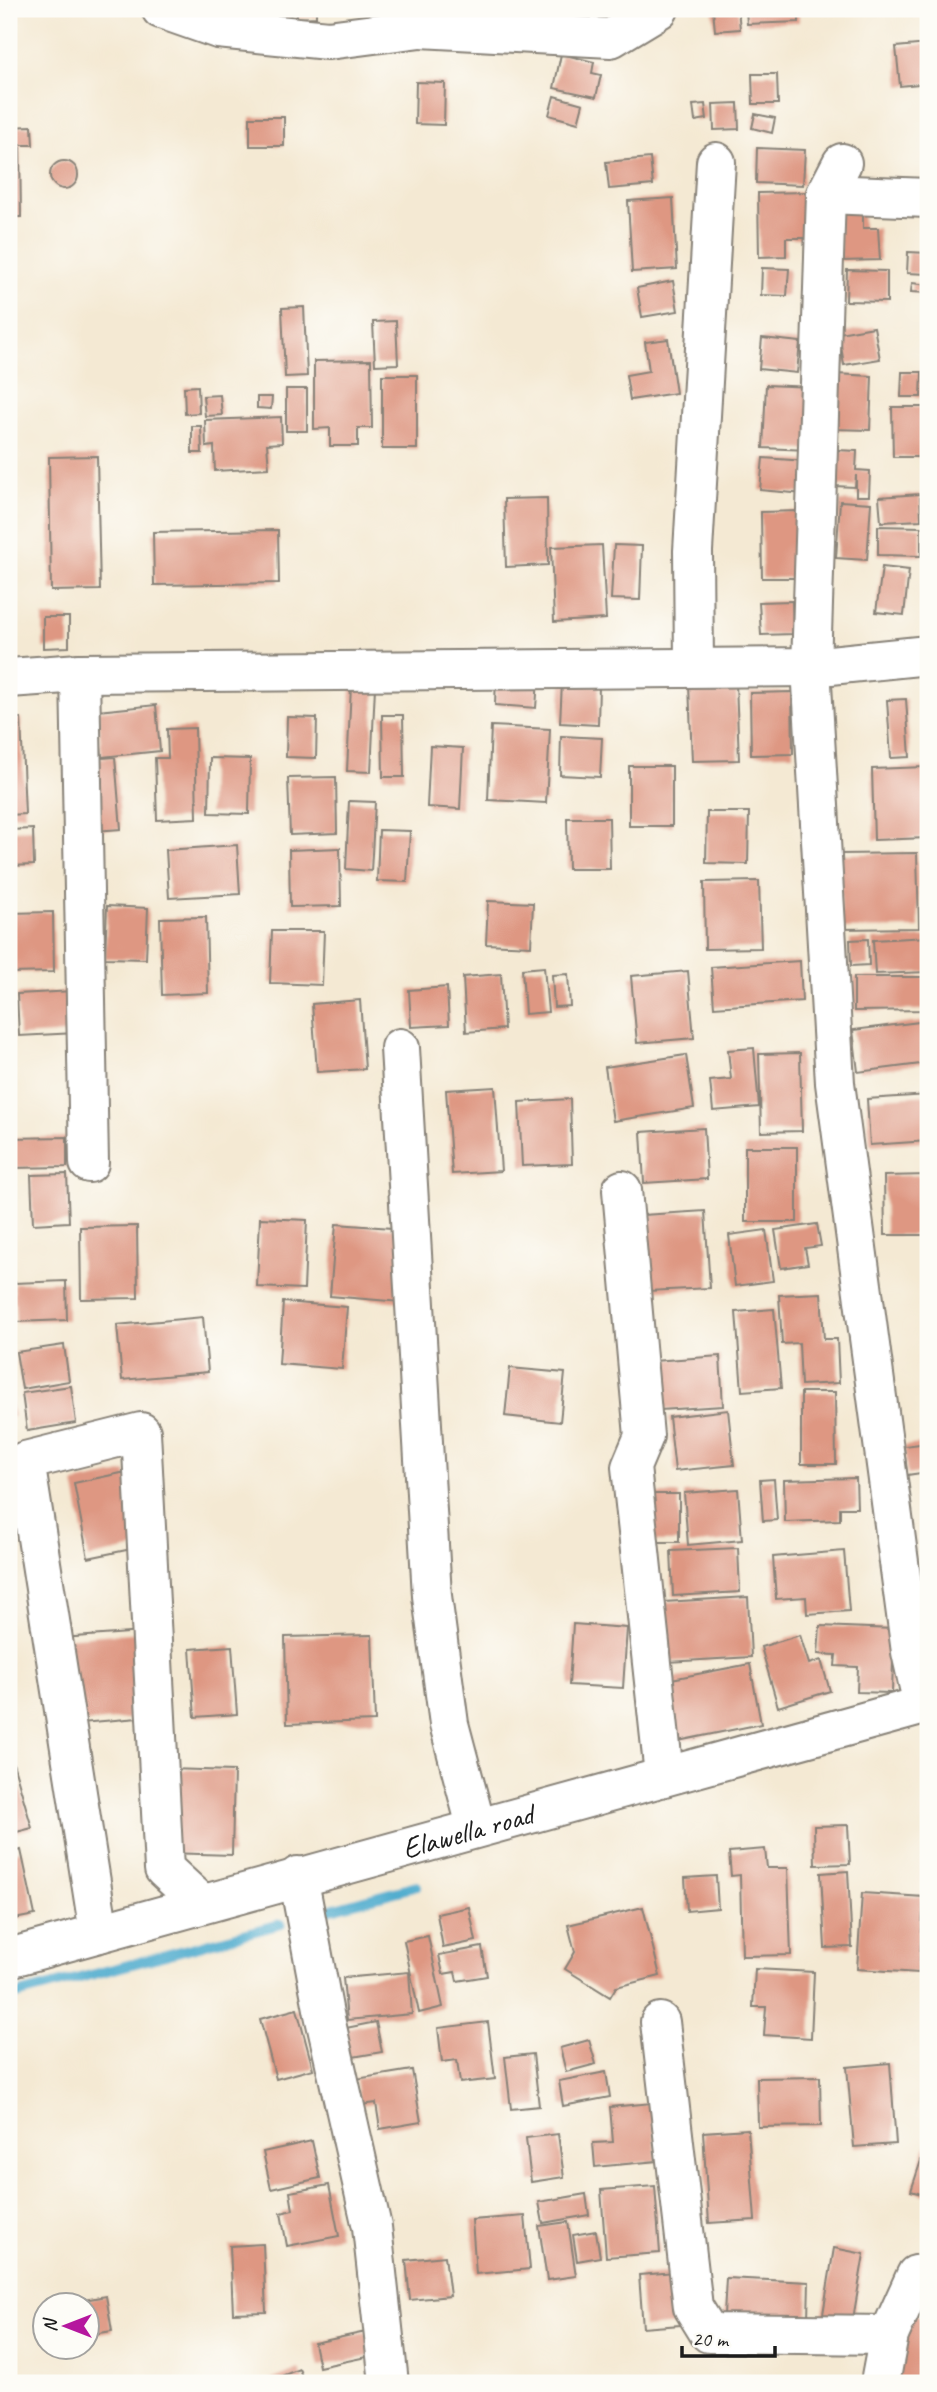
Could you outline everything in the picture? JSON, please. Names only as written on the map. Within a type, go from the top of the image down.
[{"type":"street","points":[[161,9],[218,29],[328,40],[420,18],[611,38],[659,9]]},
{"type":"street","points":[[694,666],[694,551],[716,162]]},
{"type":"street","points":[[925,1704],[911,1652],[835,1083],[811,667],[834,179],[928,198]]},
{"type":"street","points":[[9,678],[80,673],[811,667],[928,655]]},
{"type":"street","points":[[80,673],[89,1163]]},
{"type":"street","points":[[400,1048],[432,1596],[449,1724],[476,1826]]},
{"type":"street","points":[[622,1190],[644,1436],[631,1467],[664,1775]]},
{"type":"street","points":[[99,1933],[25,1461],[141,1432],[164,1869],[202,1904]]},
{"type":"street","name":"Elawella road","points":[[9,1958],[476,1826],[925,1704]]},
{"type":"street","points":[[298,1876],[324,2014],[372,2227],[389,2383]]},
{"type":"street","points":[[660,2022],[694,2307],[709,2333],[889,2335]]},
{"type":"street","points":[[880,2383],[889,2335],[916,2275],[928,2273]]},
{"type":"building","points":[[263,9],[291,9],[290,26],[262,25]]},
{"type":"building","points":[[297,9],[316,9],[316,17],[297,18]]},
{"type":"building","points":[[593,9],[613,9],[611,18],[592,15]]},
{"type":"building","points":[[713,9],[738,9],[740,29],[715,31]]},
{"type":"building","points":[[746,9],[799,9],[799,22],[747,24]]},
{"type":"building","points":[[891,9],[891,11],[850,11]]},
{"type":"building","points":[[928,44],[928,83],[900,86],[896,47]]},
{"type":"building","points":[[561,54],[594,62],[592,73],[601,75],[596,97],[554,88]]},
{"type":"building","points":[[752,74],[777,74],[778,104],[753,104]]},
{"type":"building","points":[[416,82],[445,83],[444,125],[415,124]]},
{"type":"building","points":[[554,96],[583,104],[578,123],[549,115]]},
{"type":"building","points":[[738,103],[739,129],[714,130],[713,104]]},
{"type":"building","points":[[705,104],[707,119],[695,121],[693,105]]},
{"type":"building","points":[[755,114],[775,118],[772,133],[752,128]]},
{"type":"building","points":[[250,117],[284,117],[284,146],[250,146]]},
{"type":"building","points":[[32,126],[33,145],[20,145],[21,217],[9,217],[9,127]]},
{"type":"building","points":[[757,148],[805,150],[803,185],[756,183]]},
{"type":"building","points":[[650,158],[653,185],[609,189],[606,162]]},
{"type":"building","points":[[64,161],[74,165],[78,175],[74,185],[64,189],[54,185],[50,175],[54,165]]},
{"type":"building","points":[[809,192],[810,238],[786,238],[786,256],[759,257],[758,193]]},
{"type":"building","points":[[673,198],[677,269],[632,272],[628,201]]},
{"type":"building","points":[[863,208],[863,228],[878,228],[880,260],[840,261],[838,209]]},
{"type":"building","points":[[908,252],[928,253],[928,274],[907,273]]},
{"type":"building","points":[[762,268],[789,269],[787,296],[761,295]]},
{"type":"building","points":[[847,270],[887,271],[887,302],[846,301]]},
{"type":"building","points":[[673,281],[678,311],[642,317],[637,288]]},
{"type":"building","points":[[912,283],[928,285],[928,293],[911,292]]},
{"type":"building","points":[[304,307],[307,376],[285,377],[282,308]]},
{"type":"building","points":[[396,321],[398,364],[375,365],[373,322]]},
{"type":"building","points":[[874,327],[880,359],[844,365],[839,333]]},
{"type":"building","points":[[762,338],[800,342],[797,373],[759,369]]},
{"type":"building","points":[[668,339],[676,393],[630,400],[626,375],[649,371],[645,342]]},
{"type":"building","points":[[371,360],[372,428],[358,428],[358,446],[330,446],[330,428],[314,429],[314,361]]},
{"type":"building","points":[[902,372],[922,372],[921,397],[901,397]]},
{"type":"building","points":[[835,374],[872,376],[870,430],[833,429]]},
{"type":"building","points":[[382,375],[417,375],[417,449],[382,449]]},
{"type":"building","points":[[766,385],[811,387],[808,450],[763,448]]},
{"type":"building","points":[[198,386],[199,413],[185,414],[184,387]]},
{"type":"building","points":[[286,389],[307,389],[307,431],[286,431]]},
{"type":"building","points":[[220,395],[222,415],[205,416],[203,396]]},
{"type":"building","points":[[257,397],[272,397],[271,409],[257,408]]},
{"type":"building","points":[[892,407],[924,407],[925,457],[893,457]]},
{"type":"building","points":[[281,417],[282,443],[267,444],[269,468],[215,471],[214,446],[206,447],[205,420]]},
{"type":"building","points":[[192,426],[201,426],[202,453],[192,453]]},
{"type":"building","points":[[836,450],[857,451],[856,470],[870,471],[869,496],[856,496],[856,475],[855,487],[834,486]]},
{"type":"building","points":[[97,456],[100,590],[51,591],[49,457]]},
{"type":"building","points":[[763,458],[806,461],[804,494],[760,490]]},
{"type":"building","points":[[920,494],[921,520],[881,522],[879,497]]},
{"type":"building","points":[[547,498],[548,565],[506,567],[504,499]]},
{"type":"building","points":[[840,501],[871,503],[867,560],[836,558]]},
{"type":"building","points":[[799,511],[800,578],[762,578],[761,512]]},
{"type":"building","points":[[878,526],[921,527],[921,556],[878,555]]},
{"type":"building","points":[[278,530],[279,583],[154,585],[153,532]]},
{"type":"building","points":[[602,545],[606,619],[554,622],[551,547]]},
{"type":"building","points":[[614,545],[642,546],[640,600],[611,599]]},
{"type":"building","points":[[882,567],[909,570],[904,615],[876,612]]},
{"type":"building","points":[[792,601],[793,634],[761,635],[759,602]]},
{"type":"building","points":[[43,617],[69,617],[69,647],[43,648]]},
{"type":"building","points":[[496,676],[538,679],[536,708],[495,705]]},
{"type":"building","points":[[562,683],[599,685],[598,725],[560,723]]},
{"type":"building","points":[[736,683],[739,760],[692,761],[689,684]]},
{"type":"building","points":[[351,686],[375,687],[371,772],[347,771]]},
{"type":"building","points":[[792,692],[793,754],[751,755],[750,693]]},
{"type":"building","points":[[906,699],[910,757],[891,758],[887,700]]},
{"type":"building","points":[[156,705],[160,751],[102,757],[98,711]]},
{"type":"building","points":[[382,715],[403,715],[404,777],[383,777]]},
{"type":"building","points":[[287,717],[317,718],[316,758],[286,757]]},
{"type":"building","points":[[9,718],[21,718],[25,814],[9,815]]},
{"type":"building","points":[[491,726],[550,729],[546,803],[488,800]]},
{"type":"building","points":[[195,728],[197,818],[157,820],[155,758],[168,758],[167,729]]},
{"type":"building","points":[[561,736],[602,738],[600,777],[560,775]]},
{"type":"building","points":[[430,746],[463,748],[460,809],[427,807]]},
{"type":"building","points":[[115,757],[121,829],[94,831],[88,759]]},
{"type":"building","points":[[210,758],[250,759],[249,814],[209,813]]},
{"type":"building","points":[[629,766],[672,766],[672,826],[629,826]]},
{"type":"building","points":[[926,767],[928,838],[874,840],[872,769]]},
{"type":"building","points":[[336,777],[337,833],[290,835],[288,778]]},
{"type":"building","points":[[349,801],[375,802],[371,871],[346,869]]},
{"type":"building","points":[[707,812],[749,812],[748,864],[706,863]]},
{"type":"building","points":[[567,818],[609,818],[610,869],[568,869]]},
{"type":"building","points":[[33,829],[34,865],[9,866],[9,830]]},
{"type":"building","points":[[379,830],[410,831],[407,882],[377,881]]},
{"type":"building","points":[[237,845],[240,894],[169,898],[166,850]]},
{"type":"building","points":[[340,848],[341,906],[290,907],[289,850]]},
{"type":"building","points":[[917,853],[919,928],[841,929],[840,854]]},
{"type":"building","points":[[759,881],[761,948],[705,949],[704,882]]},
{"type":"building","points":[[488,901],[533,903],[531,946],[486,944]]},
{"type":"building","points":[[107,906],[148,908],[146,959],[105,958]]},
{"type":"building","points":[[53,912],[54,972],[9,973],[9,913]]},
{"type":"building","points":[[206,917],[208,993],[162,995],[160,918]]},
{"type":"building","points":[[272,931],[324,931],[322,985],[270,983]]},
{"type":"building","points":[[928,937],[928,972],[875,974],[873,940]]},
{"type":"building","points":[[868,939],[869,965],[851,966],[850,940]]},
{"type":"building","points":[[800,961],[802,1001],[714,1007],[711,967]]},
{"type":"building","points":[[544,967],[548,1012],[525,1014],[522,969]]},
{"type":"building","points":[[688,971],[694,1038],[637,1043],[631,976]]},
{"type":"building","points":[[501,974],[504,1029],[466,1032],[463,977]]},
{"type":"building","points":[[568,974],[570,1006],[554,1007],[552,975]]},
{"type":"building","points":[[854,977],[928,977],[928,1010],[854,1011]]},
{"type":"building","points":[[447,987],[449,1025],[411,1027],[409,990]]},
{"type":"building","points":[[74,991],[76,1033],[19,1036],[17,994]]},
{"type":"building","points":[[360,1000],[365,1069],[317,1072],[312,1004]]},
{"type":"building","points":[[928,1021],[928,1063],[858,1072],[853,1030]]},
{"type":"building","points":[[754,1048],[759,1107],[713,1111],[710,1081],[731,1079],[728,1050]]},
{"type":"building","points":[[800,1053],[802,1131],[761,1132],[759,1054]]},
{"type":"building","points":[[686,1055],[694,1108],[613,1121],[605,1067]]},
{"type":"building","points":[[495,1087],[501,1171],[452,1174],[446,1090]]},
{"type":"building","points":[[928,1095],[928,1141],[870,1145],[867,1099]]},
{"type":"building","points":[[570,1099],[572,1164],[522,1166],[519,1102]]},
{"type":"building","points":[[704,1128],[707,1179],[644,1183],[641,1132]]},
{"type":"building","points":[[67,1137],[67,1167],[10,1168],[9,1138]]},
{"type":"building","points":[[745,1147],[797,1147],[797,1222],[745,1222]]},
{"type":"building","points":[[67,1174],[69,1222],[33,1224],[31,1175]]},
{"type":"building","points":[[928,1175],[928,1235],[885,1235],[884,1176]]},
{"type":"building","points":[[705,1211],[710,1288],[647,1291],[643,1215]]},
{"type":"building","points":[[260,1218],[307,1220],[304,1289],[257,1287]]},
{"type":"building","points":[[336,1224],[406,1229],[401,1302],[330,1296]]},
{"type":"building","points":[[817,1224],[821,1246],[805,1248],[808,1264],[781,1268],[775,1230]]},
{"type":"building","points":[[137,1226],[138,1298],[81,1299],[80,1227]]},
{"type":"building","points":[[766,1230],[773,1281],[735,1286],[729,1235]]},
{"type":"building","points":[[66,1281],[67,1320],[16,1322],[14,1283]]},
{"type":"building","points":[[821,1293],[824,1339],[837,1339],[839,1383],[801,1385],[799,1343],[782,1344],[779,1295]]},
{"type":"building","points":[[283,1302],[347,1307],[342,1369],[279,1364]]},
{"type":"building","points":[[774,1309],[781,1388],[742,1391],[736,1312]]},
{"type":"building","points":[[203,1317],[208,1372],[122,1380],[117,1325]]},
{"type":"building","points":[[64,1345],[69,1381],[22,1389],[16,1352]]},
{"type":"building","points":[[720,1356],[723,1406],[644,1411],[640,1362]]},
{"type":"building","points":[[510,1368],[565,1373],[560,1422],[505,1416]]},
{"type":"building","points":[[71,1386],[76,1423],[27,1431],[22,1393]]},
{"type":"building","points":[[801,1392],[835,1392],[836,1464],[801,1464]]},
{"type":"building","points":[[9,1399],[14,1416],[9,1417]]},
{"type":"building","points":[[728,1410],[734,1465],[675,1471],[669,1417]]},
{"type":"building","points":[[928,1443],[928,1472],[907,1475],[904,1446]]},
{"type":"building","points":[[126,1472],[141,1547],[88,1558],[74,1483]]},
{"type":"building","points":[[856,1478],[857,1508],[840,1508],[840,1520],[785,1522],[784,1480]]},
{"type":"building","points":[[774,1479],[777,1520],[763,1521],[760,1480]]},
{"type":"building","points":[[738,1489],[742,1540],[688,1545],[684,1493]]},
{"type":"building","points":[[644,1494],[679,1494],[679,1542],[644,1542]]},
{"type":"building","points":[[738,1548],[740,1592],[673,1596],[671,1551]]},
{"type":"building","points":[[844,1551],[849,1611],[807,1614],[806,1597],[776,1599],[773,1557]]},
{"type":"building","points":[[928,1578],[928,1629],[927,1629],[918,1579]]},
{"type":"building","points":[[748,1597],[751,1657],[668,1662],[664,1602]]},
{"type":"building","points":[[573,1624],[627,1628],[623,1688],[569,1685]]},
{"type":"building","points":[[820,1626],[894,1629],[892,1693],[857,1692],[858,1667],[835,1666],[836,1655],[818,1654]]},
{"type":"building","points":[[142,1632],[138,1718],[81,1723],[62,1638]]},
{"type":"building","points":[[372,1635],[375,1721],[287,1724],[285,1637]]},
{"type":"building","points":[[800,1635],[809,1664],[821,1660],[830,1691],[778,1707],[761,1647]]},
{"type":"building","points":[[232,1646],[237,1714],[195,1717],[190,1649]]},
{"type":"building","points":[[750,1664],[761,1724],[673,1742],[661,1681]]},
{"type":"building","points":[[13,1763],[32,1828],[9,1834],[9,1764]]},
{"type":"building","points":[[169,1769],[234,1771],[232,1855],[167,1853]]},
{"type":"building","points":[[848,1825],[850,1864],[815,1865],[814,1826]]},
{"type":"building","points":[[765,1849],[767,1868],[788,1868],[791,1955],[742,1956],[740,1875],[731,1876],[729,1852]]},
{"type":"building","points":[[21,1850],[35,1915],[9,1920],[9,1853]]},
{"type":"building","points":[[848,1871],[852,1947],[825,1948],[821,1873]]},
{"type":"building","points":[[716,1876],[718,1908],[687,1911],[685,1878]]},
{"type":"building","points":[[862,1893],[924,1897],[919,1973],[857,1969]]},
{"type":"building","points":[[469,1907],[476,1941],[443,1948],[437,1914]]},
{"type":"building","points":[[643,1907],[660,1976],[616,1987],[610,1997],[565,1969],[575,1952],[568,1925]]},
{"type":"building","points":[[428,1936],[443,2007],[419,2013],[404,1941]]},
{"type":"building","points":[[482,1947],[487,1976],[457,1981],[455,1972],[443,1974],[439,1955]]},
{"type":"building","points":[[755,1969],[814,1972],[811,2038],[764,2035],[766,2007],[753,2007]]},
{"type":"building","points":[[409,1972],[412,2014],[347,2020],[343,1978]]},
{"type":"building","points":[[297,2009],[313,2069],[276,2079],[260,2019]]},
{"type":"building","points":[[376,2022],[382,2052],[341,2059],[336,2030]]},
{"type":"building","points":[[488,2022],[495,2079],[460,2083],[457,2060],[442,2062],[438,2028]]},
{"type":"building","points":[[589,2040],[596,2064],[566,2072],[560,2048]]},
{"type":"building","points":[[533,2054],[539,2106],[511,2109],[505,2057]]},
{"type":"building","points":[[890,2063],[896,2144],[854,2147],[847,2067]]},
{"type":"building","points":[[412,2070],[421,2122],[380,2129],[376,2103],[360,2105],[356,2079]]},
{"type":"building","points":[[606,2072],[610,2097],[563,2106],[559,2081]]},
{"type":"building","points":[[820,2077],[821,2126],[758,2127],[757,2078]]},
{"type":"building","points":[[652,2103],[657,2161],[595,2167],[593,2143],[613,2142],[610,2107]]},
{"type":"building","points":[[748,2129],[755,2220],[709,2223],[703,2132]]},
{"type":"building","points":[[558,2134],[564,2177],[531,2182],[526,2138]]},
{"type":"building","points":[[928,2139],[928,2196],[911,2191]]},
{"type":"building","points":[[312,2141],[320,2178],[271,2189],[263,2152]]},
{"type":"building","points":[[329,2185],[339,2236],[287,2246],[281,2213],[293,2210],[290,2192]]},
{"type":"building","points":[[655,2186],[660,2253],[606,2257],[601,2190]]},
{"type":"building","points":[[586,2194],[589,2215],[543,2223],[539,2202]]},
{"type":"building","points":[[525,2216],[530,2269],[476,2274],[472,2220]]},
{"type":"building","points":[[568,2222],[576,2276],[547,2280],[539,2226]]},
{"type":"building","points":[[596,2231],[600,2257],[577,2261],[573,2235]]},
{"type":"building","points":[[263,2244],[266,2312],[233,2313],[230,2246]]},
{"type":"building","points":[[834,2248],[864,2254],[851,2331],[821,2326]]},
{"type":"building","points":[[445,2256],[450,2296],[410,2300],[406,2260]]},
{"type":"building","points":[[675,2272],[680,2325],[643,2328],[639,2275]]},
{"type":"building","points":[[726,2278],[809,2282],[808,2318],[724,2315]]},
{"type":"building","points":[[106,2296],[112,2331],[102,2333],[102,2297]]},
{"type":"building","points":[[907,2314],[928,2317],[928,2383],[896,2383]]},
{"type":"building","points":[[366,2332],[371,2356],[319,2367],[314,2343]]},
{"type":"building","points":[[299,2369],[305,2383],[264,2383]]},
{"type":"waterway","points":[[320,1912],[417,1886]]},
{"type":"waterway","points":[[9,1997],[281,1924]]}]
